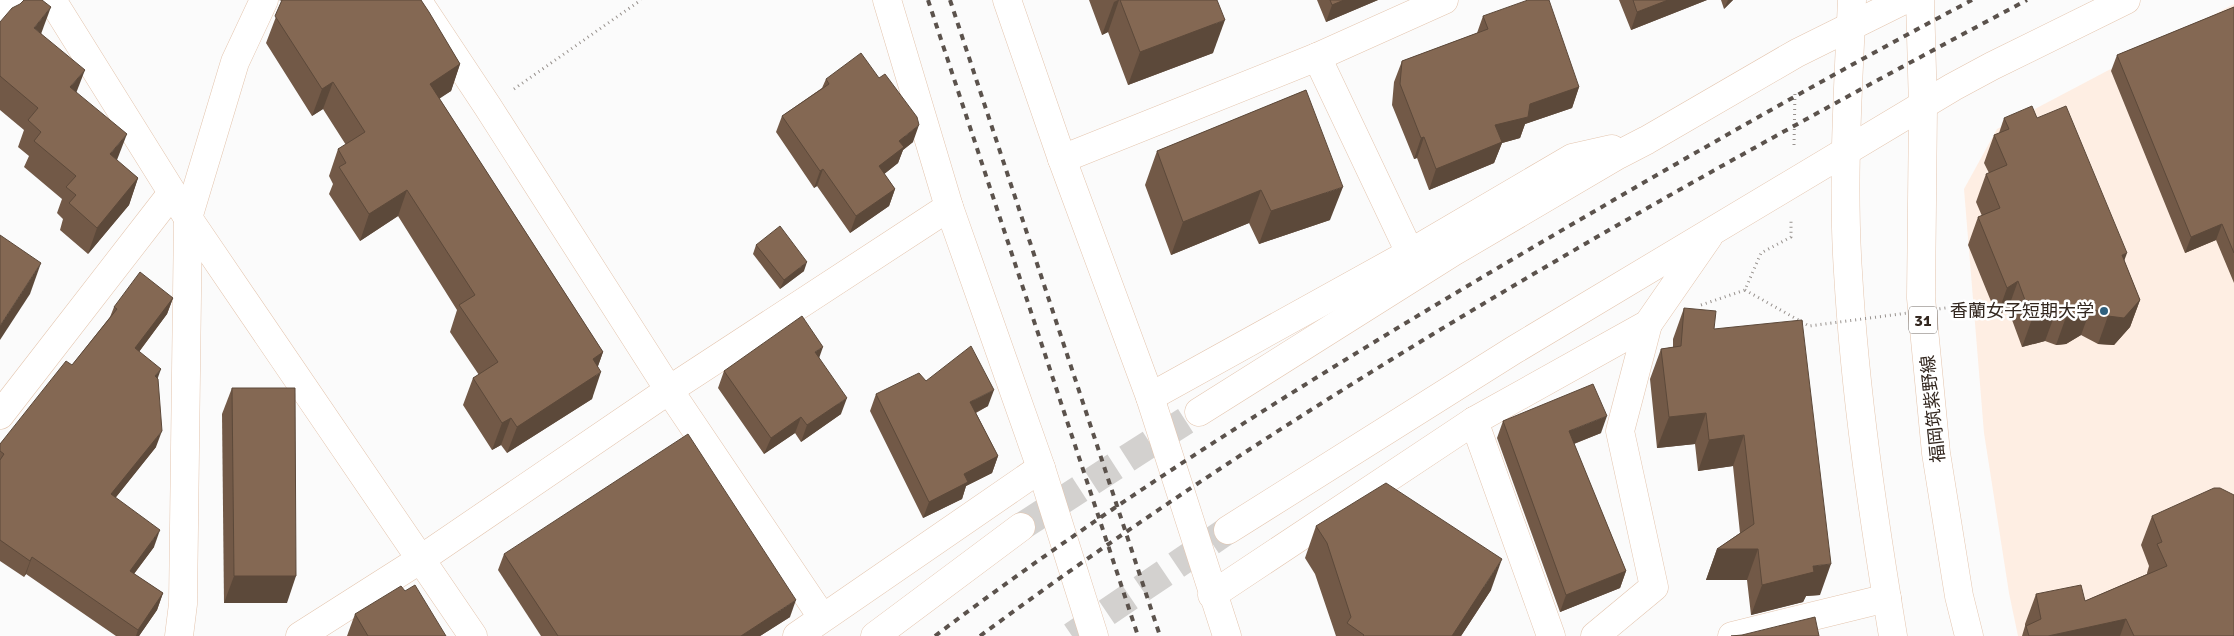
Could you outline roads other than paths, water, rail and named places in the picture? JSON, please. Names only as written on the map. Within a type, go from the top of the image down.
[{"type":"street","points":[[0,19],[20,0]]},
{"type":"street","points":[[52,0],[188,218],[473,636]]},
{"type":"street","points":[[179,636],[183,604],[188,218],[235,62],[264,0]]},
{"type":"street","points":[[417,0],[488,107],[668,390],[822,617]]},
{"type":"street","points":[[888,0],[949,207],[1041,468],[1094,636]]},
{"type":"street","points":[[1007,0],[1062,159],[1150,397],[1212,595],[1227,636]]},
{"type":"street","points":[[1062,159],[1317,57],[1444,0]]},
{"type":"street","points":[[1199,412],[1453,252],[1796,53],[1851,13],[1904,0]]},
{"type":"street","name":"福岡筑紫野線","points":[[1920,0],[1923,107],[1921,298],[1936,454],[1959,596],[1968,636]]},
{"type":"street","points":[[1228,530],[1514,350],[1714,229],[1992,66],[2126,0]]},
{"type":"street","points":[[1851,13],[1846,153],[1848,271],[1862,429],[1893,636]]},
{"type":"street","points":[[1317,57],[1410,253]]},
{"type":"street","points":[[1150,397],[1410,253],[1572,158],[1647,140]]},
{"type":"street","points":[[0,414],[172,193]]},
{"type":"street","points":[[300,636],[421,559],[668,390],[949,207]]},
{"type":"street","points":[[1595,636],[1654,587],[1620,431],[1648,324],[1714,229]]},
{"type":"street","points":[[1212,595],[1474,421],[1648,324]]},
{"type":"street","points":[[1474,421],[1551,636]]},
{"type":"street","points":[[797,636],[1041,468]]},
{"type":"street","points":[[875,636],[1021,528]]},
{"type":"street","points":[[1732,636],[1887,598]]},
{"type":"tunnel","points":[[1021,527],[1199,412]]},
{"type":"tunnel","points":[[1072,636],[1228,530]]},
{"type":"railway","points":[[928,0],[1138,636]]},
{"type":"railway","points":[[950,0],[1160,636]]},
{"type":"railway","points":[[935,636],[1075,535],[1147,486],[1365,348],[1513,259],[1684,160],[1972,0]]},
{"type":"railway","points":[[980,636],[1105,547],[1232,461],[1492,299],[1757,146],[2027,0]]},
{"type":"place","name":"香蘭女子短期大学","points":[[2104,311]]}]
